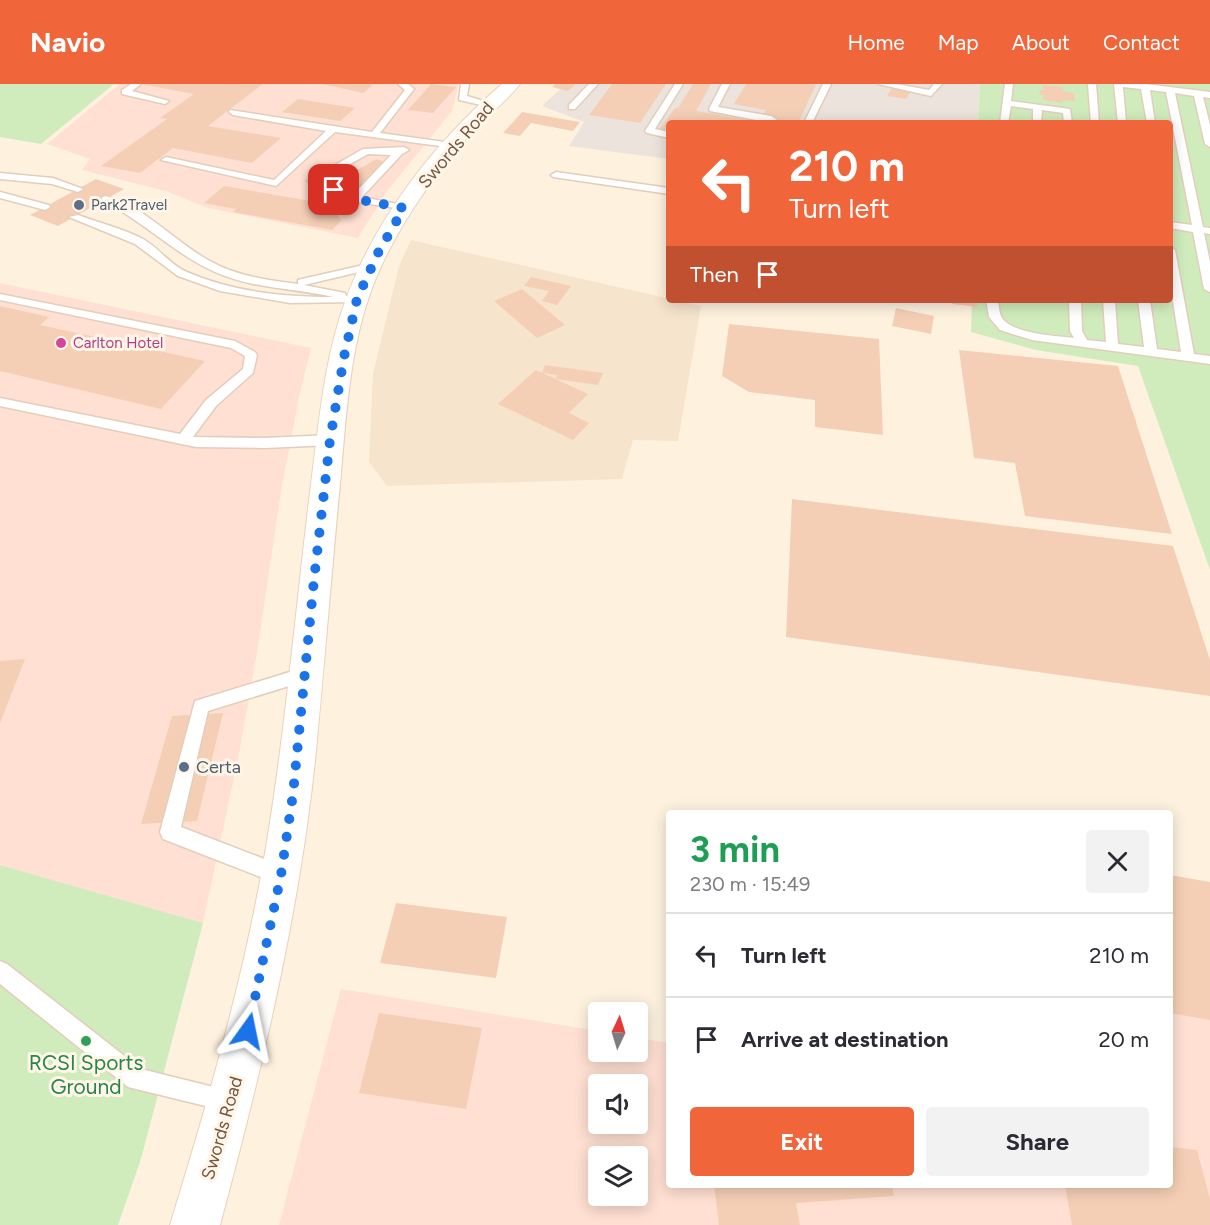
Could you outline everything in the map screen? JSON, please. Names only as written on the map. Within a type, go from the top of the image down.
[{"type":"main road","name":"Swords Road","points":[[195,1225],[231,1101],[266,954],[281,875],[293,794],[330,440],[344,357],[357,299],[372,266],[404,208],[452,146],[490,104],[512,84]]},
{"type":"lane","points":[[136,84],[125,92],[165,101]]},
{"type":"lane","points":[[374,135],[410,88],[402,84]]},
{"type":"lane","points":[[465,84],[462,98],[490,104]]},
{"type":"lane","points":[[572,106],[594,84]]},
{"type":"lane","points":[[666,134],[651,131],[679,84]]},
{"type":"lane","points":[[726,84],[713,109],[771,120]]},
{"type":"lane","points":[[809,120],[827,84]]},
{"type":"lane","points":[[882,84],[931,93],[938,84]]},
{"type":"lane","points":[[1004,120],[1009,84]]},
{"type":"lane","points":[[1092,84],[1095,120]]},
{"type":"lane","points":[[1122,120],[1118,84],[1210,95]]},
{"type":"lane","points":[[1145,87],[1150,120]]},
{"type":"lane","points":[[1170,90],[1204,230],[1210,290]]},
{"type":"lane","points":[[1198,94],[1210,144]]},
{"type":"lane","points":[[1007,103],[1068,111],[1068,120]]},
{"type":"lane","points":[[1037,120],[1038,107]]},
{"type":"lane","points":[[233,112],[452,146]]},
{"type":"lane","points":[[166,160],[276,183],[333,129]]},
{"type":"lane","points":[[355,199],[399,152],[416,141]]},
{"type":"lane","points":[[399,152],[366,151],[312,181],[355,199],[404,208]]},
{"type":"lane","points":[[556,175],[666,191]]},
{"type":"lane","points":[[0,176],[53,181],[78,189]]},
{"type":"lane","points":[[0,195],[45,207]]},
{"type":"lane","points":[[106,199],[128,209],[192,254],[220,270],[246,278],[322,290],[357,299]]},
{"type":"lane","points":[[74,217],[145,245],[169,267],[211,285],[317,302],[357,299]]},
{"type":"lane","points":[[1173,225],[1204,230]]},
{"type":"lane","points":[[280,284],[327,278],[372,266]]},
{"type":"lane","points":[[1173,268],[1188,355]]},
{"type":"lane","points":[[0,297],[235,345],[251,355],[249,370],[211,403],[184,439]]},
{"type":"lane","points":[[993,303],[995,317],[1004,327],[1036,337],[1188,355],[1210,360]]},
{"type":"lane","points":[[1075,303],[1076,331],[1082,342]]},
{"type":"lane","points":[[1109,303],[1112,346]]},
{"type":"lane","points":[[1144,303],[1151,351]]},
{"type":"lane","points":[[0,402],[196,442],[265,443],[330,440]]},
{"type":"lane","points":[[281,875],[170,832],[201,706],[306,674]]},
{"type":"lane","points":[[0,971],[136,1079],[231,1101]]},
{"type":"shaded area","points":[[120,84],[459,84],[452,111],[385,194],[358,238],[208,208],[166,191],[82,170],[90,159],[47,144]]},
{"type":"shaded area","points":[[566,84],[980,84],[978,120],[666,120],[666,159],[569,146],[584,122],[542,106]]},
{"type":"shaded area","points":[[411,240],[666,298],[666,303],[688,303],[701,306],[678,441],[633,440],[622,479],[387,486],[369,462],[373,374],[399,266]]},
{"type":"shaded area","points":[[0,283],[311,348],[281,491],[257,653],[239,754],[203,923],[0,865]]},
{"type":"shaded area","points":[[341,989],[588,1029],[588,1062],[648,1062],[648,1040],[666,1043],[666,1188],[1173,1188],[1173,1006],[1210,1012],[1210,1225],[279,1225]]},
{"type":"green space","points":[[0,84],[114,84],[41,144],[0,137]]},
{"type":"green space","points":[[980,84],[1210,84],[1210,570],[1138,366],[1036,350],[971,332],[972,303],[1173,303],[1173,120],[978,120]]},
{"type":"green space","name":"RCSI Sports Ground","points":[[0,865],[203,923],[141,1159],[118,1225],[0,1225]]},
{"type":"building","points":[[141,84],[263,84],[208,126],[281,138],[252,163],[173,148],[140,173],[101,166],[167,119],[160,118],[194,94]]},
{"type":"building","points":[[323,84],[369,84],[373,85],[363,93]]},
{"type":"building","points":[[431,84],[456,87],[433,113],[408,110]]},
{"type":"building","points":[[555,84],[576,84],[568,91],[552,87]]},
{"type":"building","points":[[612,84],[666,84],[640,123],[589,115]]},
{"type":"building","points":[[693,84],[711,84],[696,111],[748,120],[666,120],[675,108],[678,108]]},
{"type":"building","points":[[746,84],[816,85],[799,120],[761,117],[766,110],[734,104]]},
{"type":"building","points":[[1042,85],[1063,87],[1062,91],[1074,93],[1075,101],[1063,100],[1062,103],[1043,100],[1044,95],[1039,95],[1040,90],[1044,90]]},
{"type":"building","points":[[892,88],[911,91],[906,99],[887,96]]},
{"type":"building","points":[[298,99],[355,108],[340,121],[282,112]]},
{"type":"building","points":[[522,112],[580,122],[573,131],[531,123],[520,136],[503,133]]},
{"type":"building","points":[[666,121],[666,130],[660,129]]},
{"type":"building","points":[[376,159],[395,165],[360,187],[341,180]]},
{"type":"building","points":[[96,179],[124,189],[58,226],[30,215]]},
{"type":"building","points":[[224,186],[334,205],[341,221],[332,230],[233,212],[236,209],[204,203]]},
{"type":"building","points":[[531,277],[571,286],[557,305],[542,301],[549,291],[524,286]]},
{"type":"building","points":[[522,289],[565,325],[537,338],[494,301]]},
{"type":"building","points":[[977,303],[977,307],[952,304]]},
{"type":"building","name":"Carlton Hotel","points":[[0,306],[49,317],[40,325],[205,361],[161,409],[0,371]]},
{"type":"building","points":[[896,308],[934,316],[931,334],[892,326]]},
{"type":"building","points":[[729,324],[879,339],[883,435],[815,427],[815,400],[749,392],[722,376]]},
{"type":"building","points":[[959,350],[1118,366],[1172,534],[1025,516],[1015,463],[974,458]]},
{"type":"building","points":[[545,365],[603,373],[598,385],[556,379],[557,375],[542,373]]},
{"type":"building","points":[[536,370],[588,394],[569,413],[589,423],[573,440],[498,404]]},
{"type":"building","points":[[792,499],[1173,546],[1210,660],[1210,696],[786,637]]},
{"type":"building","points":[[25,659],[0,723],[0,661]]},
{"type":"building","points":[[223,713],[197,821],[141,824],[172,716]]},
{"type":"building","points":[[1173,876],[1210,882],[1210,1020],[1173,1014]]},
{"type":"building","points":[[396,903],[507,917],[496,978],[380,963]]},
{"type":"building","points":[[379,1013],[482,1028],[466,1109],[359,1093]]},
{"type":"building","points":[[1173,1147],[1197,1150],[1210,1199],[1210,1225],[1072,1225],[1066,1188],[1173,1188]]},
{"type":"building","points":[[714,1188],[893,1188],[894,1196],[796,1203],[800,1225],[719,1225]]},
{"type":"place","name":"Park2Travel","points":[[79,205]]},
{"type":"place","name":"Carlton Hotel","points":[[61,343]]},
{"type":"place","name":"Certa","points":[[184,767]]},
{"type":"place","name":"RCSI Sports Ground","points":[[86,1041]]},
{"type":"route","points":[[248,1031],[266,954],[293,794],[330,440],[344,357],[357,299],[378,253],[404,208],[355,199],[334,190]]}]
